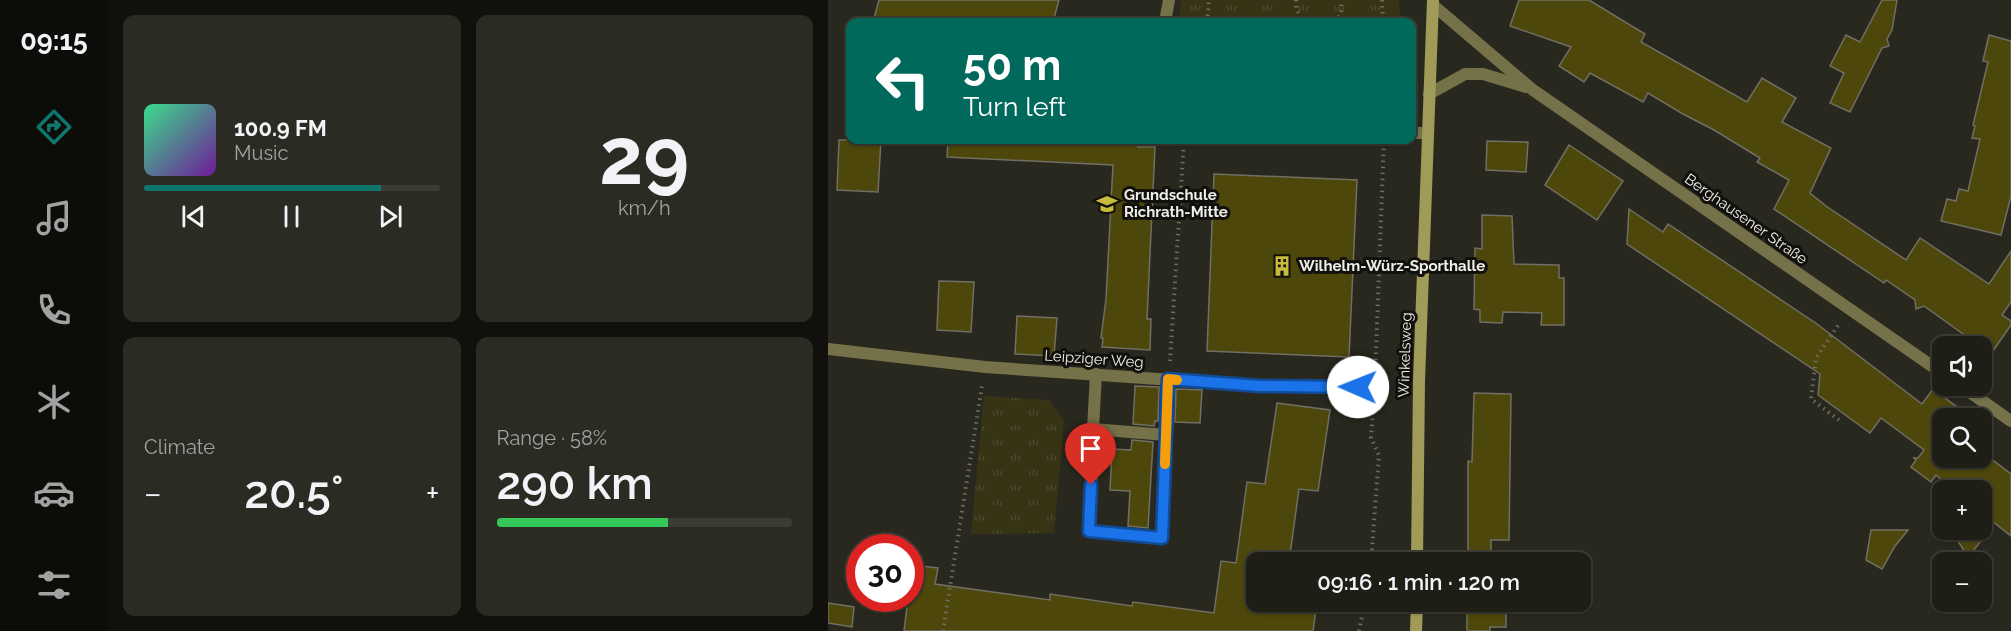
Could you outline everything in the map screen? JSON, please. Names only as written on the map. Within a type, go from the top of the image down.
[{"type":"main road","name":"Winkelsweg","points":[[1417,552],[1419,381],[1433,2]]},
{"type":"main road","points":[[1413,629],[1416,612]]},
{"type":"street","points":[[1166,18],[1169,0]]},
{"type":"street","name":"Berghausener Straße","points":[[1433,2],[1533,90],[1932,366]]},
{"type":"street","name":"Berghausener Straße","points":[[1429,94],[1465,75],[1483,74],[1533,90]]},
{"type":"street","points":[[1416,133],[1427,133]]},
{"type":"street","name":"Leipziger Weg","points":[[828,349],[985,367],[1260,386],[1358,387]]},
{"type":"street","points":[[1096,374],[1093,429],[1166,435]]},
{"type":"street","points":[[1092,462],[1089,531],[1162,538],[1168,379]]},
{"type":"street","points":[[1977,396],[2010,416]]},
{"type":"path","points":[[1207,18],[1209,0]]},
{"type":"path","points":[[1296,0],[1296,9],[1302,18]]},
{"type":"path","points":[[1338,18],[1341,14],[1342,0]]},
{"type":"path","points":[[1382,0],[1383,18]]},
{"type":"path","points":[[1170,357],[1184,144]]},
{"type":"path","points":[[1372,552],[1379,455],[1371,438],[1379,306],[1384,144]]},
{"type":"path","points":[[1839,420],[1810,399],[1816,358],[1850,308]]},
{"type":"path","points":[[943,631],[985,367]]},
{"type":"path","points":[[1359,631],[1363,612]]},
{"type":"green space","points":[[1181,0],[1399,0],[1400,18],[1179,18]]},
{"type":"green space","points":[[984,396],[1049,400],[1064,421],[1054,533],[971,534]]},
{"type":"building","points":[[879,0],[1059,0],[1054,18],[874,18]]},
{"type":"building","points":[[1519,0],[1589,0],[1645,34],[1641,42],[1747,102],[1762,78],[1796,98],[1782,122],[1831,148],[1810,193],[1906,260],[1920,238],[1989,284],[2011,251],[2011,302],[2002,315],[2011,321],[2011,325],[1992,353],[1992,336],[1966,336],[1924,306],[1916,309],[1915,300],[1886,280],[1884,283],[1774,209],[1789,180],[1757,162],[1760,158],[1648,93],[1643,102],[1590,73],[1584,82],[1559,66],[1571,47],[1510,26]]},
{"type":"building","points":[[1882,0],[1897,0],[1892,30],[1887,39],[1889,46],[1882,48],[1850,112],[1830,103],[1844,73],[1830,66],[1846,35],[1860,42]]},
{"type":"building","points":[[1989,35],[2011,41],[2011,196],[2001,235],[1941,221],[1947,199],[1956,201],[1959,189],[1968,191],[1980,139],[1972,138],[1975,126],[1973,125],[1988,62],[1983,61]]},
{"type":"building","points":[[839,140],[846,140],[846,144],[881,144],[878,192],[837,190]]},
{"type":"building","points":[[1487,141],[1528,142],[1526,172],[1486,170]]},
{"type":"building","points":[[948,144],[1138,144],[1138,147],[1155,147],[1147,319],[1151,319],[1150,350],[1102,347],[1113,165],[947,157]]},
{"type":"building","points":[[1569,145],[1623,181],[1597,220],[1545,185]]},
{"type":"building","name":"Wilhelm-Würz-Sporthalle","points":[[1214,174],[1357,180],[1349,357],[1207,351]]},
{"type":"building","points":[[1629,209],[1663,232],[1668,224],[1817,324],[1922,404],[1932,390],[1932,396],[1942,396],[1957,407],[1932,408],[1932,468],[1992,468],[1992,460],[2011,474],[2011,536],[1992,521],[1992,480],[1942,480],[1936,475],[1931,482],[1911,467],[1916,460],[1914,458],[1918,458],[1924,450],[1881,418],[1870,433],[1818,395],[1820,374],[1627,244]]},
{"type":"building","points":[[1482,215],[1512,216],[1514,264],[1559,265],[1559,278],[1564,278],[1564,325],[1541,325],[1542,313],[1503,312],[1502,323],[1480,322],[1480,310],[1474,309],[1475,248],[1482,249]]},
{"type":"building","points":[[939,281],[974,282],[971,332],[937,330]]},
{"type":"building","points":[[1017,316],[1057,318],[1054,356],[1015,354]]},
{"type":"building","points":[[1135,386],[1159,387],[1158,421],[1155,421],[1154,426],[1133,424]]},
{"type":"building","points":[[1176,389],[1202,390],[1200,423],[1175,422]]},
{"type":"building","points":[[1474,393],[1511,394],[1509,540],[1491,540],[1491,552],[1468,552],[1468,461],[1472,462]]},
{"type":"building","points":[[1277,403],[1330,410],[1318,491],[1299,489],[1290,552],[1246,552],[1246,612],[1316,612],[1313,631],[904,631],[906,612],[924,612],[924,566],[938,568],[935,584],[1050,600],[1050,594],[1132,606],[1133,602],[1214,613],[1221,561],[1236,563],[1247,482],[1265,484]]},
{"type":"building","points":[[1132,440],[1153,442],[1148,528],[1128,526],[1130,491],[1110,490],[1112,449],[1131,450]]},
{"type":"building","points":[[1871,530],[1908,530],[1895,546],[1882,569],[1866,560]]},
{"type":"building","points":[[1957,540],[1982,540],[1972,552],[1965,552]]},
{"type":"building","points":[[828,603],[846,606],[846,612],[854,612],[852,627],[828,623]]},
{"type":"building","points":[[1467,612],[1506,612],[1506,627],[1490,627],[1490,631],[1467,631]]},
{"type":"slow traffic","points":[[1165,464],[1168,379],[1177,380]]},
{"type":"place","name":"Grundschule Richrath-Mitte","points":[[1107,204]]},
{"type":"place","name":"Wilhelm-Würz-Sporthalle","points":[[1282,266]]},
{"type":"route","points":[[1091,485],[1089,531],[1162,538],[1168,379],[1260,386],[1358,387]]}]
